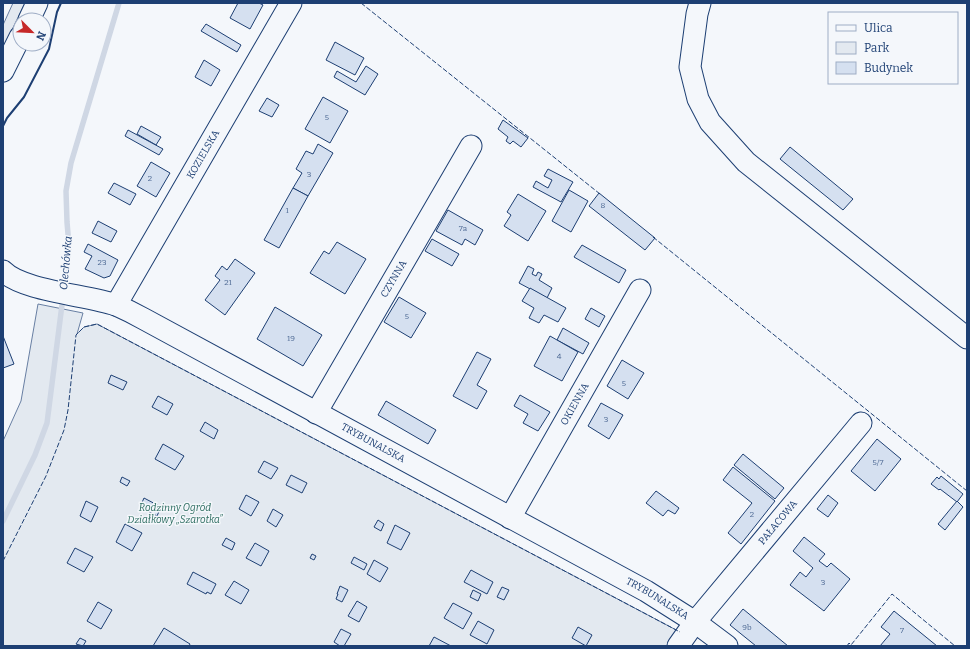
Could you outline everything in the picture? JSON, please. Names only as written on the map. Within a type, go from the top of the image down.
[{"type":"street","name":"KOZIELSKA","points":[[116,305],[291,3]]},
{"type":"street","points":[[700,3],[697,14],[690,67],[698,100],[710,122],[746,162],[967,338]]},
{"type":"street","points":[[3,71],[12,52]]},
{"type":"street","name":"CZYNNA","points":[[316,413],[471,146]]},
{"type":"street","name":"TRYBUNALSKA","points":[[5,276],[48,290],[116,305],[144,319],[646,591],[696,622],[727,646]]},
{"type":"street","name":"OKIENNA","points":[[510,518],[640,290]]},
{"type":"street","name":"PAŁACOWA","points":[[678,646],[696,622],[861,423]]},
{"type":"green space","points":[[13,3],[25,3],[21,12],[12,12],[12,30],[3,48],[3,25]]},
{"type":"green space","name":"Rodzinny Ogród Działkowy „Szarotka”","points":[[38,304],[83,313],[77,334],[84,327],[97,324],[680,632],[669,646],[3,646],[3,441],[21,401]]},
{"type":"building","points":[[238,3],[259,3],[263,5],[250,29],[230,18]]},
{"type":"building","points":[[206,24],[241,45],[237,52],[201,31]]},
{"type":"building","points":[[335,42],[364,58],[355,75],[326,60]]},
{"type":"building","points":[[204,60],[220,70],[211,86],[195,77]]},
{"type":"building","points":[[366,66],[378,74],[365,95],[334,77],[337,71],[356,82]]},
{"type":"building","points":[[323,97],[348,111],[330,143],[305,129]]},
{"type":"building","points":[[267,98],[279,105],[272,117],[259,111]]},
{"type":"building","points":[[503,120],[528,138],[521,147],[513,141],[510,144],[506,141],[508,137],[498,129]]},
{"type":"building","points":[[141,126],[161,137],[156,145],[137,134]]},
{"type":"building","points":[[128,130],[163,149],[159,155],[125,136]]},
{"type":"building","points":[[318,144],[333,153],[308,196],[293,188],[302,173],[296,169],[306,151],[313,154]]},
{"type":"building","points":[[790,147],[853,199],[843,210],[780,159]]},
{"type":"building","points":[[151,162],[170,173],[156,197],[137,186]]},
{"type":"building","points":[[548,169],[573,182],[561,202],[533,187],[536,181],[548,188],[552,180],[544,176]]},
{"type":"building","points":[[114,183],[136,194],[130,205],[108,193]]},
{"type":"building","points":[[293,188],[308,196],[279,248],[264,240]]},
{"type":"building","points":[[569,190],[588,201],[571,232],[552,221]]},
{"type":"building","points":[[599,193],[655,238],[645,250],[589,206]]},
{"type":"building","points":[[518,194],[546,211],[528,241],[504,226],[511,215],[507,212]]},
{"type":"building","points":[[448,210],[483,230],[475,245],[465,239],[462,245],[436,231]]},
{"type":"building","points":[[98,221],[117,231],[111,242],[92,233]]},
{"type":"building","points":[[432,239],[459,254],[452,266],[425,251]]},
{"type":"building","points":[[337,242],[366,259],[345,294],[310,273],[324,251],[329,254]]},
{"type":"building","points":[[88,244],[118,260],[110,276],[104,278],[85,269],[92,256],[84,252]]},
{"type":"building","points":[[582,245],[626,270],[619,283],[574,257]]},
{"type":"building","points":[[235,259],[255,273],[225,315],[205,300],[220,280],[215,276],[222,266],[227,270]]},
{"type":"building","points":[[528,266],[534,269],[532,274],[536,276],[538,272],[542,274],[539,280],[552,288],[547,298],[519,283]]},
{"type":"building","points":[[530,288],[566,308],[558,322],[544,315],[539,323],[529,318],[534,308],[522,301]]},
{"type":"building","points":[[399,297],[426,313],[411,338],[384,322]]},
{"type":"building","points":[[275,307],[322,335],[303,366],[257,339]]},
{"type":"building","points":[[591,308],[605,316],[599,327],[585,319]]},
{"type":"building","points":[[563,328],[589,343],[583,354],[557,340]]},
{"type":"building","points":[[3,336],[14,364],[3,368]]},
{"type":"building","points":[[550,336],[578,352],[562,381],[534,366]]},
{"type":"building","points":[[477,352],[491,359],[477,385],[487,391],[477,409],[453,396]]},
{"type":"building","points":[[622,360],[644,373],[628,399],[607,386]]},
{"type":"building","points":[[111,375],[127,382],[123,390],[108,383]]},
{"type":"building","points":[[520,395],[550,412],[538,431],[523,423],[528,414],[514,406]]},
{"type":"building","points":[[158,396],[173,404],[167,415],[152,407]]},
{"type":"building","points":[[386,401],[436,430],[428,444],[378,415]]},
{"type":"building","points":[[601,403],[623,415],[609,439],[588,426]]},
{"type":"building","points":[[205,422],[218,430],[214,439],[200,431]]},
{"type":"building","points":[[877,439],[901,459],[875,491],[851,471]]},
{"type":"building","points":[[163,444],[184,456],[175,470],[155,459]]},
{"type":"building","points":[[743,454],[784,488],[775,499],[734,465]]},
{"type":"building","points":[[264,461],[278,468],[271,479],[258,472]]},
{"type":"building","points":[[733,467],[775,501],[741,544],[728,533],[752,503],[723,480]]},
{"type":"building","points":[[291,475],[307,483],[302,493],[286,485]]},
{"type":"building","points":[[941,476],[963,494],[957,502],[931,484],[937,477],[939,479]]},
{"type":"building","points":[[122,477],[130,481],[127,486],[120,482]]},
{"type":"building","points":[[656,491],[679,508],[675,514],[668,510],[663,516],[646,503]]},
{"type":"building","points":[[246,495],[259,502],[251,516],[239,509]]},
{"type":"building","points":[[828,495],[838,503],[828,517],[817,509]]},
{"type":"building","points":[[144,498],[161,507],[157,516],[140,507]]},
{"type":"building","points":[[86,501],[98,507],[91,522],[80,516]]},
{"type":"building","points":[[957,501],[963,507],[945,530],[938,524]]},
{"type":"building","points":[[273,509],[283,515],[276,527],[267,521]]},
{"type":"building","points":[[378,520],[384,524],[381,531],[374,527]]},
{"type":"building","points":[[125,524],[142,533],[132,551],[116,542]]},
{"type":"building","points":[[395,525],[410,533],[401,550],[387,543]]},
{"type":"building","points":[[804,537],[825,554],[819,561],[827,567],[831,563],[850,579],[824,611],[790,585],[800,572],[806,577],[813,568],[793,551]]},
{"type":"building","points":[[226,538],[235,543],[232,550],[222,545]]},
{"type":"building","points":[[255,543],[269,551],[261,566],[246,558]]},
{"type":"building","points":[[75,548],[93,557],[84,572],[67,563]]},
{"type":"building","points":[[312,554],[316,556],[314,560],[310,558]]},
{"type":"building","points":[[354,557],[367,564],[364,570],[351,563]]},
{"type":"building","points":[[374,560],[388,568],[380,582],[367,574]]},
{"type":"building","points":[[471,570],[493,582],[487,594],[464,582]]},
{"type":"building","points":[[193,572],[216,584],[211,594],[207,592],[206,594],[187,584]]},
{"type":"building","points":[[234,581],[249,590],[241,604],[225,595]]},
{"type":"building","points":[[340,586],[348,590],[342,602],[336,599]]},
{"type":"building","points":[[502,587],[509,590],[504,600],[497,597]]},
{"type":"building","points":[[473,590],[481,594],[478,601],[470,597]]},
{"type":"building","points":[[357,601],[367,607],[359,622],[348,616]]},
{"type":"building","points":[[98,602],[112,610],[101,629],[87,621]]},
{"type":"building","points":[[453,603],[472,613],[463,629],[444,618]]},
{"type":"building","points":[[743,609],[788,646],[756,646],[730,625]]},
{"type":"building","points":[[894,611],[937,646],[880,646],[890,634],[881,627]]},
{"type":"building","points":[[478,621],[494,630],[487,644],[470,635]]},
{"type":"building","points":[[578,627],[592,635],[586,646],[572,638]]},
{"type":"building","points":[[164,628],[190,644],[189,646],[153,646]]},
{"type":"building","points":[[341,629],[351,634],[344,646],[340,646],[334,642]]},
{"type":"building","points":[[434,637],[451,646],[429,646]]},
{"type":"building","points":[[80,638],[86,641],[83,646],[76,644]]},
{"type":"waterway","name":"Olechówka","points":[[64,289],[69,246],[66,191],[71,163],[119,3]]},
{"type":"waterway","name":"Olechówka","points":[[3,521],[35,455],[47,423],[63,297]]},
{"type":"fence","points":[[361,3],[600,194]]},
{"type":"fence","points":[[653,237],[967,491]]},
{"type":"fence","points":[[3,561],[46,476],[64,430],[68,410],[76,335],[84,327],[97,324],[680,632]]},
{"type":"fence","points":[[847,646],[849,643],[851,645],[892,594],[955,646]]},
{"type":"wall","points":[[3,126],[7,118],[24,97],[49,49],[57,12],[61,3]]}]
